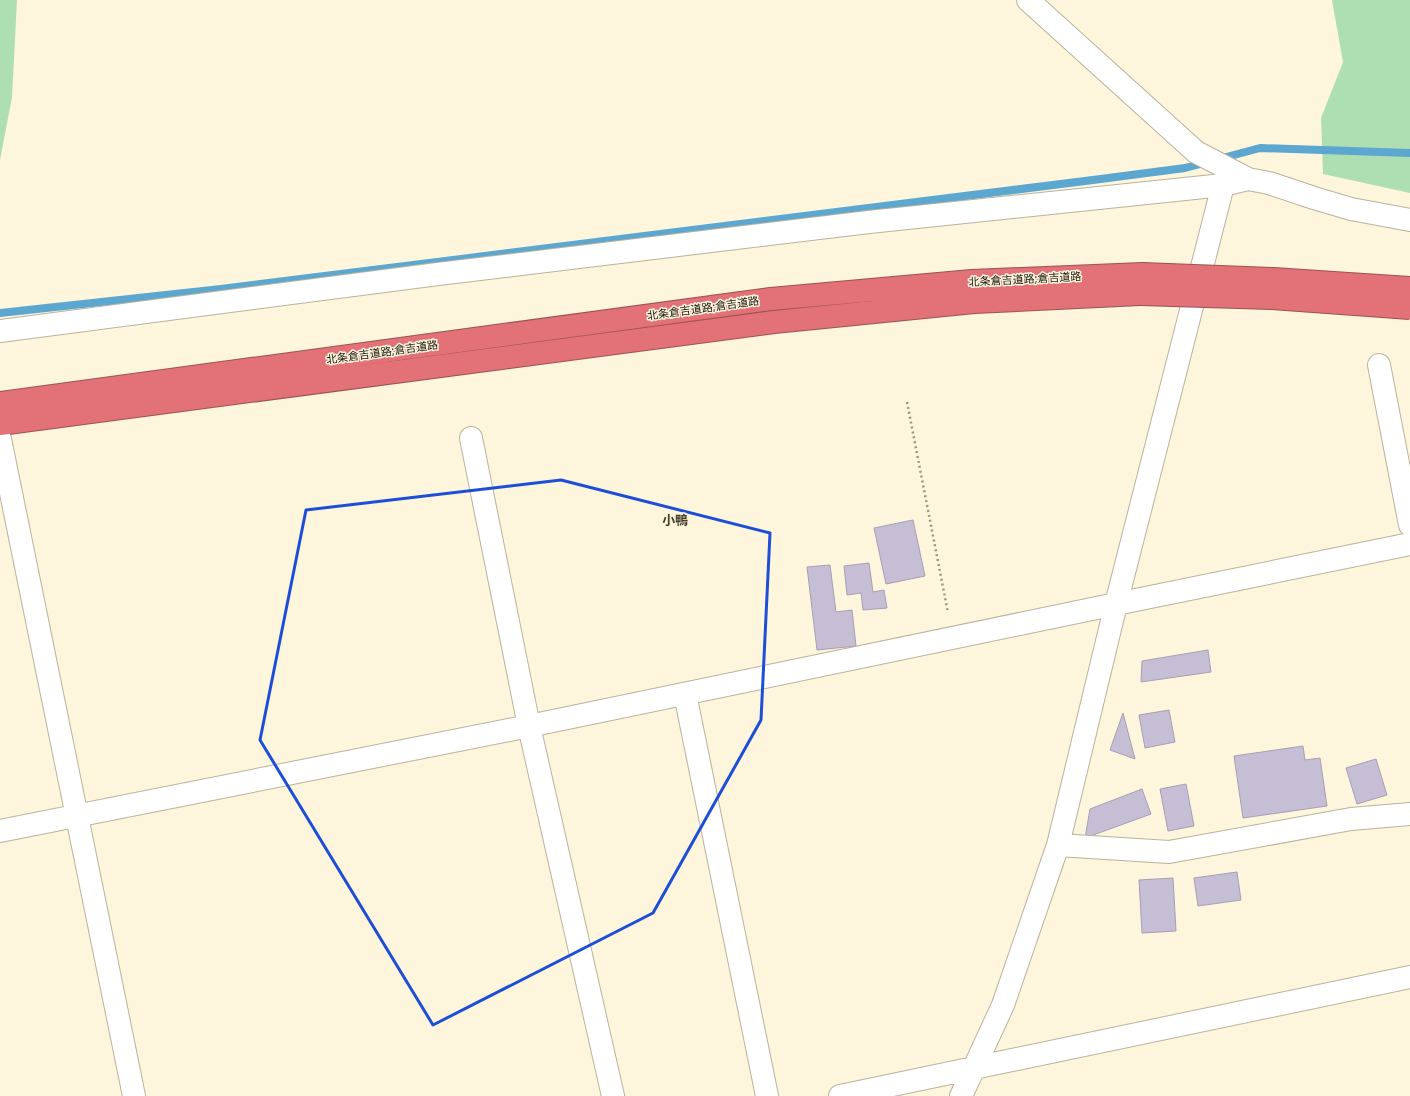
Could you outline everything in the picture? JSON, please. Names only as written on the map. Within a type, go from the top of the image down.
[{"type":"highway","name":"北条倉吉道路;倉吉道路","points":[[0,403],[772,299],[972,281],[1141,284],[1273,279],[1410,288]]},
{"type":"highway","name":"北条倉吉道路;倉吉道路","points":[[0,424],[774,322],[1141,284],[1272,298],[1410,308]]},
{"type":"street","points":[[1028,0],[1196,152],[1248,179],[1269,183],[1351,209],[1410,220]]},
{"type":"street","points":[[0,331],[446,273],[869,222],[1223,185],[1248,179]]},
{"type":"street","points":[[960,1096],[1003,1006],[1058,845],[1116,604],[1223,185]]},
{"type":"street","points":[[1379,365],[1410,525]]},
{"type":"street","points":[[471,438],[530,726],[613,1096]]},
{"type":"street","points":[[0,439],[134,1096]]},
{"type":"street","points":[[0,831],[530,726],[1410,544]]},
{"type":"street","points":[[685,694],[766,1096]]},
{"type":"street","points":[[1058,845],[1169,852],[1351,819],[1410,814]]},
{"type":"street","points":[[840,1096],[1410,977]]},
{"type":"path","points":[[907,402],[953,638]]},
{"type":"highlighted area","points":[[561,480],[770,533],[761,720],[653,913],[433,1025],[260,740],[306,510]]},
{"type":"green space","points":[[0,0],[17,0],[12,97],[0,160]]},
{"type":"green space","points":[[1332,0],[1410,0],[1410,193],[1323,174],[1321,118],[1343,62]]},
{"type":"building","points":[[913,520],[925,576],[886,584],[874,528]]},
{"type":"building","points":[[869,563],[873,592],[884,590],[887,608],[863,610],[861,593],[847,595],[844,566]]},
{"type":"building","points":[[830,565],[836,612],[852,610],[856,646],[817,650],[807,567]]},
{"type":"building","points":[[1208,650],[1211,672],[1141,682],[1142,661]]},
{"type":"building","points":[[1169,710],[1175,742],[1145,748],[1139,715]]},
{"type":"building","points":[[1123,713],[1135,759],[1110,750]]},
{"type":"building","points":[[1303,746],[1305,760],[1320,758],[1327,806],[1243,818],[1234,756]]},
{"type":"building","points":[[1376,759],[1387,795],[1357,804],[1346,768]]},
{"type":"building","points":[[1186,784],[1194,826],[1168,831],[1160,789]]},
{"type":"building","points":[[1142,789],[1151,814],[1085,838],[1090,809]]},
{"type":"building","points":[[1237,872],[1241,900],[1198,906],[1194,878]]},
{"type":"building","points":[[1173,878],[1176,931],[1142,933],[1139,880]]},
{"type":"waterway","points":[[1219,159],[1260,148],[1410,153]]},
{"type":"waterway","points":[[0,313],[221,289],[1093,180],[1185,168],[1208,162]]},
{"type":"district","name":"小鴨","points":[[675,520]]}]
